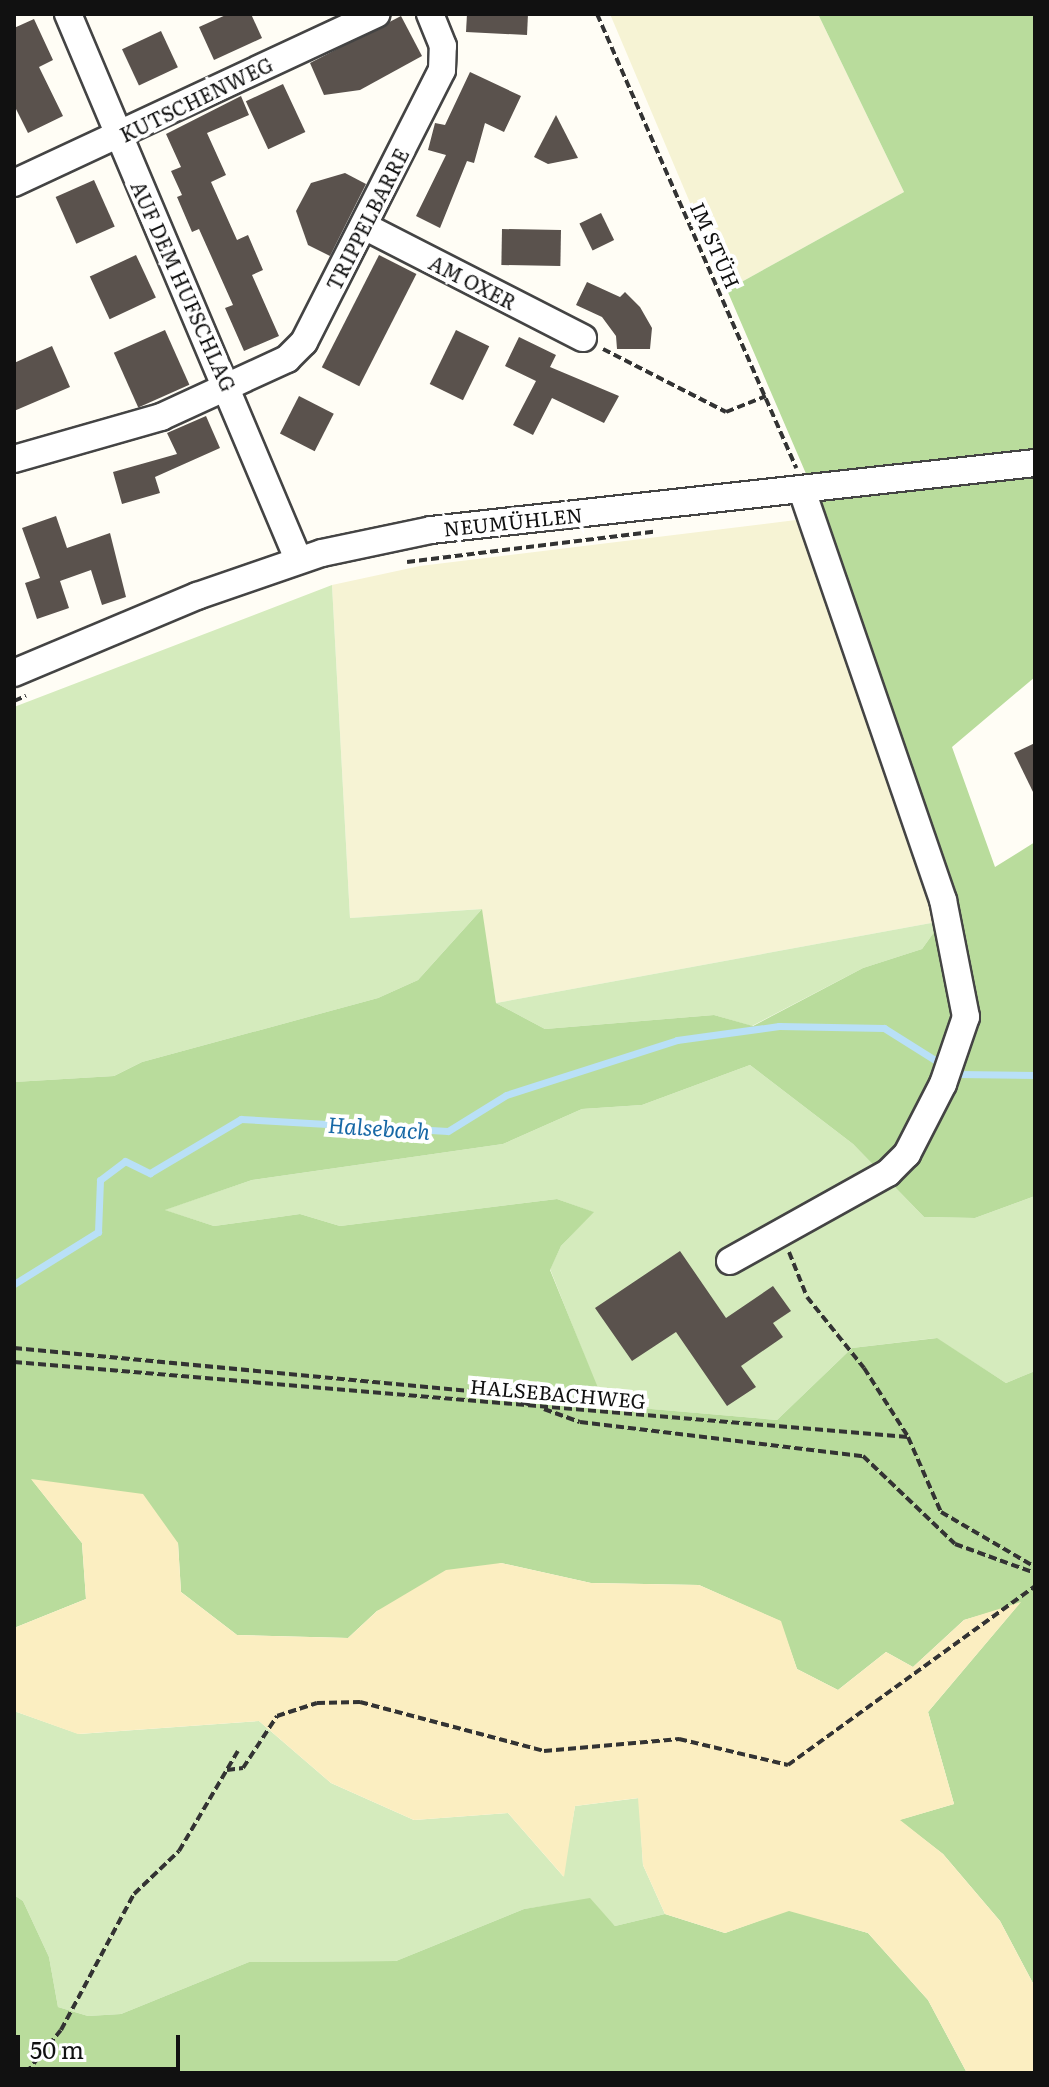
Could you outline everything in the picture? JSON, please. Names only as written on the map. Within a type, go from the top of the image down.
[{"type":"street","name":"AUF DEM HUFSCHLAG","points":[[68,14],[116,137],[229,386],[298,559]]},
{"type":"street","name":"KUTSCHENWEG","points":[[14,183],[377,14]]},
{"type":"street","name":"TRIPPELBARRE","points":[[14,459],[161,417],[287,359],[304,342],[442,70],[443,46],[430,14]]},
{"type":"street","name":"AM OXER","points":[[364,226],[583,338]]},
{"type":"street","name":"NEUMÜHLEN","points":[[14,673],[298,559],[431,530],[1035,463]]},
{"type":"street","points":[[730,1261],[888,1173],[907,1154],[955,1059],[966,1017],[943,900],[802,490]]},
{"type":"path","name":"IM STÜH","points":[[597,14],[766,396],[802,490]]},
{"type":"path","points":[[583,338],[726,412],[766,396]]},
{"type":"path","points":[[393,564],[656,531]]},
{"type":"path","points":[[14,701],[41,689]]},
{"type":"path","points":[[787,1230],[807,1297],[864,1368],[908,1437],[941,1512],[1035,1570]]},
{"type":"path","points":[[14,1348],[499,1394],[580,1422],[863,1456],[955,1544],[1035,1570]]},
{"type":"path","name":"HALSEBACHWEG","points":[[14,1362],[908,1437]]},
{"type":"path","points":[[227,1770],[243,1768],[277,1716],[317,1703],[360,1702],[544,1751],[679,1739],[788,1765],[1035,1586]]},
{"type":"path","points":[[26,2073],[61,2030],[134,1894],[179,1851],[238,1751]]},
{"type":"shaded area","points":[[610,14],[818,14],[904,192],[727,290]]},
{"type":"shaded area","points":[[804,519],[942,921],[496,1003],[481,909],[350,918],[332,585],[420,566]]},
{"type":"green space","points":[[818,14],[1035,14],[1035,677],[952,747],[995,867],[1035,842],[1035,1196],[975,1218],[924,1217],[853,1144],[750,1065],[642,1105],[582,1109],[503,1144],[252,1180],[165,1210],[214,1226],[300,1214],[340,1226],[557,1199],[594,1212],[561,1246],[550,1270],[605,1405],[777,1420],[852,1348],[937,1338],[1006,1383],[1035,1371],[1035,1987],[1000,1921],[943,1854],[899,1820],[954,1804],[928,1712],[1019,1604],[964,1620],[913,1667],[886,1652],[838,1690],[797,1669],[780,1621],[699,1585],[591,1583],[501,1563],[377,1611],[348,1638],[237,1635],[181,1592],[178,1543],[32,1480],[82,1543],[86,1599],[14,1628],[14,1082],[114,1076],[142,1062],[378,998],[418,980],[482,909],[496,1003],[545,1029],[714,1015],[753,1026],[863,968],[922,949],[942,921],[810,483],[727,290],[904,192]]},
{"type":"green space","points":[[332,585],[350,918],[482,909],[418,980],[378,998],[142,1062],[114,1076],[14,1082],[14,707]]},
{"type":"green space","points":[[942,921],[922,949],[863,968],[752,1026],[714,1015],[545,1029],[496,1003]]},
{"type":"green space","points":[[750,1065],[853,1144],[924,1217],[975,1218],[1035,1196],[1035,1371],[1006,1383],[936,1338],[852,1348],[777,1420],[604,1405],[550,1269],[561,1246],[593,1212],[557,1199],[340,1226],[300,1214],[214,1226],[164,1210],[252,1180],[503,1144],[582,1109],[642,1105]]},
{"type":"green space","points":[[14,1711],[79,1734],[259,1721],[331,1783],[414,1820],[508,1813],[563,1876],[575,1806],[639,1798],[643,1865],[665,1914],[615,1926],[590,1899],[524,1909],[396,1961],[249,1962],[121,2014],[88,2016],[58,2007],[49,1957],[23,1901],[14,1895]]},
{"type":"green space","points":[[14,1895],[23,1901],[49,1957],[58,2007],[88,2016],[121,2014],[249,1962],[396,1961],[524,1909],[590,1898],[615,1926],[665,1914],[725,1933],[789,1910],[868,1933],[928,2000],[967,2073],[14,2073]]},
{"type":"sand","points":[[31,1479],[143,1494],[178,1543],[181,1592],[237,1635],[348,1638],[377,1611],[446,1570],[501,1563],[591,1583],[699,1585],[781,1621],[797,1669],[838,1690],[886,1652],[913,1667],[964,1620],[1021,1602],[928,1712],[954,1804],[900,1820],[943,1854],[1000,1921],[1035,1987],[1035,2073],[967,2073],[928,2000],[868,1933],[789,1911],[725,1933],[665,1914],[643,1865],[638,1798],[575,1806],[564,1877],[508,1813],[414,1820],[331,1783],[259,1721],[78,1734],[14,1711],[14,1628],[86,1599],[82,1543]]},
{"type":"building","points":[[228,14],[251,14],[262,38],[214,60],[199,27]]},
{"type":"building","points":[[467,14],[528,14],[527,35],[466,32]]},
{"type":"building","points":[[401,16],[422,56],[360,90],[324,95],[310,63]]},
{"type":"building","points":[[34,19],[53,60],[39,67],[63,116],[28,133],[14,105],[14,28]]},
{"type":"building","points":[[161,31],[178,67],[139,85],[122,49]]},
{"type":"building","points":[[470,72],[521,96],[504,132],[485,123],[474,163],[467,161],[440,228],[416,216],[446,155],[428,150],[435,123],[445,125]]},
{"type":"building","points":[[283,84],[305,132],[268,149],[246,101]]},
{"type":"building","points":[[241,96],[249,115],[207,133],[226,175],[211,182],[237,240],[248,235],[263,270],[252,275],[279,336],[244,351],[225,308],[233,305],[199,229],[192,232],[177,197],[182,195],[171,171],[181,167],[166,134]]},
{"type":"building","points":[[556,115],[578,158],[548,164],[534,157]]},
{"type":"building","points":[[345,173],[366,184],[330,256],[308,245],[296,211],[311,183]]},
{"type":"building","points":[[94,180],[115,227],[76,244],[56,197]]},
{"type":"building","points":[[601,213],[614,240],[593,250],[579,224]]},
{"type":"building","points":[[502,229],[561,230],[560,266],[501,265]]},
{"type":"building","points":[[136,255],[156,298],[110,319],[90,277]]},
{"type":"building","points":[[379,255],[416,274],[359,386],[322,367]]},
{"type":"building","points":[[587,282],[620,297],[625,292],[640,307],[652,328],[650,349],[617,349],[616,336],[602,317],[576,305]]},
{"type":"building","points":[[165,330],[189,385],[138,408],[114,353]]},
{"type":"building","points":[[456,330],[489,346],[463,400],[430,384]]},
{"type":"building","points":[[519,337],[556,355],[550,367],[619,396],[604,423],[552,398],[533,435],[513,425],[536,381],[505,366]]},
{"type":"building","points":[[52,346],[70,387],[14,411],[14,363]]},
{"type":"building","points":[[299,396],[334,414],[315,451],[280,433]]},
{"type":"building","points":[[206,416],[220,448],[155,477],[160,493],[122,504],[113,472],[177,454],[167,433]]},
{"type":"building","points":[[56,516],[67,548],[110,533],[126,597],[102,605],[91,570],[60,581],[69,608],[37,619],[25,583],[40,578],[22,528]]},
{"type":"building","points":[[1035,743],[1035,796],[1014,753]]},
{"type":"building","points":[[680,1251],[726,1318],[773,1286],[791,1311],[773,1323],[783,1337],[741,1366],[756,1387],[727,1406],[676,1332],[632,1361],[595,1308]]},
{"type":"waterway","name":"Halsebach","points":[[14,1284],[98,1232],[100,1180],[125,1161],[150,1173],[241,1119],[448,1131],[506,1095],[677,1040],[779,1026],[884,1028],[943,1065]]},
{"type":"waterway","name":"Halsebach","points":[[958,1074],[1035,1075]]}]
